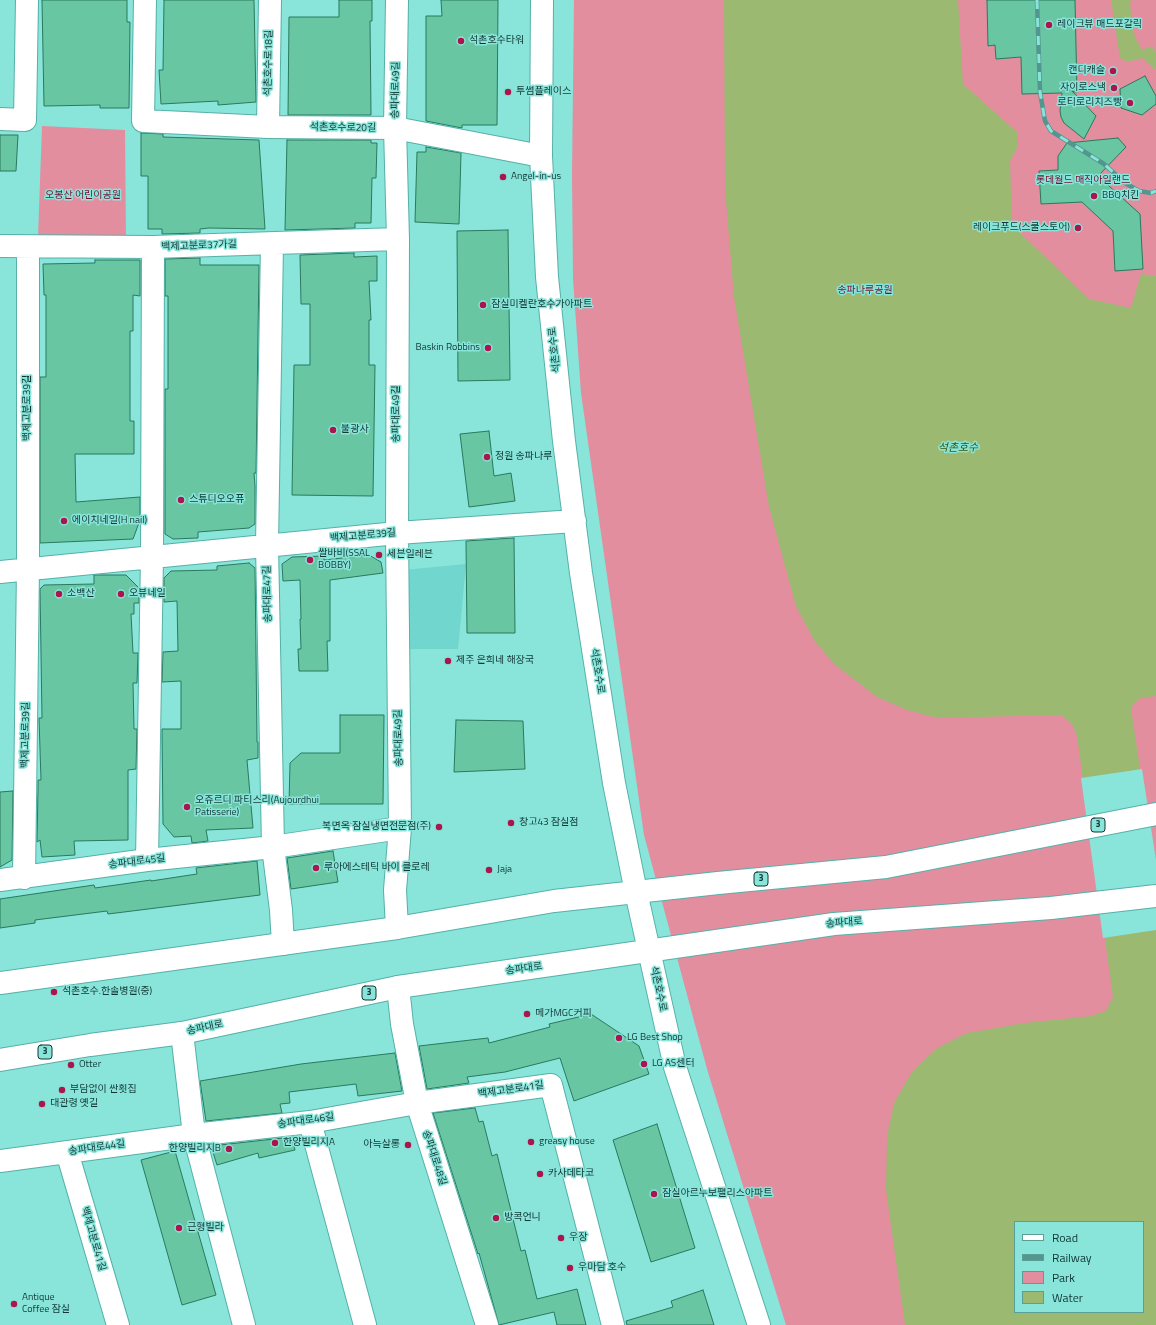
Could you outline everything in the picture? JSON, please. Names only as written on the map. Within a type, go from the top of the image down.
[{"type":"street","points":[[0,119],[25,120],[27,0]]},
{"type":"street","name":"석촌호수로20길","points":[[145,0],[143,121],[268,126],[395,128],[541,156]]},
{"type":"street","name":"석촌호수로18길","points":[[268,126],[270,0]]},
{"type":"street","name":"송파대로49길","points":[[397,0],[395,128],[398,239],[397,533],[400,828],[395,890],[397,928]]},
{"type":"street","name":"석촌호수로","points":[[542,0],[541,156],[547,277],[564,441],[613,775],[636,892],[675,1067],[759,1325]]},
{"type":"street","name":"백제고분로37가길","points":[[0,246],[153,247],[398,239]]},
{"type":"street","name":"송파대로47길","points":[[272,244],[267,546],[273,847],[281,910],[282,944]]},
{"type":"street","name":"백제고분로39길","points":[[24,878],[28,568],[28,247]]},
{"type":"street","points":[[147,860],[152,556],[153,247]]},
{"type":"street","name":"백제고분로39길","points":[[0,572],[28,568],[397,533],[575,520]]},
{"type":"street","name":"3","points":[[0,983],[397,928],[554,901],[886,867],[1156,814]]},
{"type":"street","points":[[273,847],[400,828]]},
{"type":"street","name":"송파대로45길","points":[[0,880],[24,878],[147,860],[273,847]]},
{"type":"street","name":"송파대로","points":[[0,1060],[90,1045],[182,1033],[398,987],[650,950],[834,924],[1051,908],[1156,896]]},
{"type":"street","name":"송파대로48길","points":[[398,987],[402,1024],[417,1103],[487,1325]]},
{"type":"street","points":[[182,1033],[194,1135],[244,1325]]},
{"type":"street","name":"백제고분로41길","points":[[417,1103],[551,1085],[613,1325]]},
{"type":"street","name":"송파대로46길","points":[[194,1135],[310,1122],[417,1103]]},
{"type":"street","points":[[310,1122],[365,1325]]},
{"type":"street","name":"송파대로44길","points":[[0,1162],[194,1135]]},
{"type":"street","name":"백제고분로41길","points":[[67,1152],[118,1325]]},
{"type":"shaded area","points":[[466,564],[458,649],[405,649],[404,570]]},
{"type":"green space","name":"송파나루공원","points":[[574,0],[1156,0],[1156,1325],[786,1325],[707,1069],[644,835],[581,393],[573,279],[572,174]]},
{"type":"green space","name":"오봉산 어린이공원","points":[[42,126],[125,130],[126,242],[38,237]]},
{"type":"water","name":"석촌호수","points":[[724,0],[958,0],[963,84],[1018,133],[1017,148],[1010,161],[1012,225],[1089,299],[1131,308],[1141,274],[1156,276],[1156,696],[1141,698],[1134,703],[1131,709],[1156,873],[1156,1325],[905,1325],[886,1190],[887,1137],[894,1103],[912,1072],[937,1048],[967,1033],[1025,1023],[1091,1016],[1106,1011],[1113,997],[1077,736],[1072,724],[1061,715],[937,718],[907,710],[877,697],[834,664],[814,640],[796,606],[769,507],[734,297],[725,188]]},
{"type":"water","points":[[1111,0],[1131,0],[1130,5],[1135,37],[1142,50],[1152,46],[1156,53],[1156,70],[1142,58],[1128,62],[1120,58]]},
{"type":"pier","points":[[1142,769],[1156,860],[1156,930],[1103,938],[1081,778]]},
{"type":"building","points":[[42,0],[127,0],[127,22],[130,22],[129,108],[100,108],[100,105],[44,106]]},
{"type":"building","points":[[164,0],[254,0],[256,102],[218,105],[218,101],[161,104],[159,70],[163,70]]},
{"type":"building","points":[[339,0],[372,0],[372,21],[370,21],[371,115],[288,115],[289,17],[339,17]]},
{"type":"building","points":[[441,0],[498,0],[497,125],[462,125],[462,128],[426,121],[426,16],[442,16]]},
{"type":"building","points":[[987,0],[1075,0],[1077,93],[1072,91],[1096,116],[1084,139],[1064,123],[1061,117],[1060,111],[1062,93],[1022,94],[1021,57],[996,59],[995,45],[988,46]]},
{"type":"building","points":[[1145,76],[1156,96],[1156,104],[1142,115],[1121,108],[1120,89]]},
{"type":"building","points":[[141,133],[163,134],[163,137],[259,140],[265,229],[209,228],[200,229],[200,233],[162,234],[162,229],[148,229],[148,176],[141,176]]},
{"type":"building","points":[[0,135],[18,135],[16,171],[0,171]]},
{"type":"building","points":[[1118,138],[1126,147],[1098,176],[1140,214],[1143,269],[1115,271],[1113,231],[1082,202],[1041,204],[1039,171],[1058,170],[1058,156],[1067,143]]},
{"type":"building","points":[[287,140],[371,140],[371,143],[377,143],[376,178],[372,178],[371,223],[355,223],[355,228],[285,230]]},
{"type":"building","points":[[426,147],[461,153],[459,224],[415,222],[417,152],[426,152]]},
{"type":"building","name":"잠실미켈란호수가아파트","points":[[508,230],[510,380],[458,381],[457,231]]},
{"type":"building","points":[[354,253],[354,257],[377,256],[377,281],[369,281],[371,320],[369,320],[369,365],[375,365],[373,496],[292,495],[294,365],[310,365],[310,304],[301,304],[300,255]]},
{"type":"building","points":[[200,258],[200,265],[259,265],[256,473],[254,473],[255,524],[249,528],[198,532],[198,538],[173,539],[165,534],[165,389],[168,389],[168,296],[165,296],[165,259]]},
{"type":"building","points":[[95,260],[140,260],[140,296],[133,295],[133,331],[130,331],[130,421],[134,421],[134,454],[75,454],[76,502],[140,497],[140,520],[133,539],[40,543],[40,377],[46,377],[46,295],[44,295],[43,264],[95,263]]},
{"type":"building","points":[[489,431],[494,476],[511,473],[515,501],[469,507],[460,434]]},
{"type":"building","points":[[514,538],[515,633],[467,633],[466,541]]},
{"type":"building","points":[[369,555],[381,562],[383,573],[330,580],[330,641],[327,641],[328,671],[299,671],[298,649],[301,649],[300,580],[283,581],[282,564],[292,557],[324,556],[324,560]]},
{"type":"building","points":[[249,563],[255,568],[258,742],[258,758],[247,760],[253,828],[206,830],[208,841],[192,843],[191,836],[174,837],[163,824],[162,729],[181,729],[181,681],[162,682],[163,652],[178,651],[177,601],[164,602],[164,578],[171,571],[217,570],[217,566]]},
{"type":"building","points":[[94,575],[126,575],[139,588],[139,603],[134,603],[134,614],[131,614],[133,653],[138,653],[137,683],[133,683],[134,729],[137,729],[136,769],[128,770],[128,840],[74,841],[75,855],[42,857],[40,840],[37,842],[38,780],[41,780],[39,718],[42,718],[40,589],[44,585],[94,584]]},
{"type":"building","points":[[340,715],[384,715],[383,804],[289,804],[290,763],[301,753],[340,753]]},
{"type":"building","points":[[456,720],[523,721],[525,769],[454,772]]},
{"type":"building","points":[[13,791],[12,860],[0,867],[0,792]]},
{"type":"building","points":[[333,851],[338,882],[291,889],[287,858]]},
{"type":"building","points":[[257,861],[260,895],[108,914],[107,911],[35,920],[35,923],[0,928],[0,899],[94,885],[95,888],[151,881],[197,874],[196,868]]},
{"type":"building","points":[[591,1014],[639,1046],[649,1074],[574,1101],[560,1058],[505,1072],[467,1077],[469,1083],[427,1089],[419,1046],[488,1038],[489,1043],[550,1027],[549,1024]]},
{"type":"building","points":[[395,1053],[402,1091],[358,1096],[356,1084],[289,1092],[290,1103],[280,1104],[282,1113],[206,1121],[200,1081],[301,1064]]},
{"type":"building","points":[[475,1108],[479,1122],[483,1121],[492,1156],[497,1154],[521,1251],[525,1250],[537,1299],[577,1289],[586,1325],[557,1325],[554,1312],[499,1325],[479,1253],[478,1254],[433,1113]]},
{"type":"building","name":"잠실아르누보팰리스아파트","points":[[657,1124],[695,1248],[651,1262],[613,1140]]},
{"type":"building","points":[[292,1137],[295,1150],[259,1158],[258,1153],[217,1165],[211,1146]]},
{"type":"building","name":"근형빌라","points":[[175,1151],[216,1295],[182,1305],[141,1160]]},
{"type":"building","points":[[703,1290],[714,1325],[627,1325],[626,1321],[673,1307],[671,1301]]},
{"type":"railway","points":[[1037,0],[1040,92],[1045,121],[1051,131],[1104,164],[1125,183],[1139,191],[1151,193],[1156,191]]},
{"type":"place","name":"레이크뷰 매드포갈릭","points":[[1049,25]]},
{"type":"place","name":"석촌호수타워","points":[[461,41]]},
{"type":"place","name":"캔디캐슬","points":[[1113,71]]},
{"type":"place","name":"자이로스낵","points":[[1114,88]]},
{"type":"place","name":"투썸플레이스","points":[[508,92]]},
{"type":"place","name":"로티로리치즈빵","points":[[1130,103]]},
{"type":"place","name":"Angel-in-us","points":[[503,177]]},
{"type":"place","name":"BBQ치킨","points":[[1094,196]]},
{"type":"place","name":"레이크푸드(스쿨스토어)","points":[[1078,228]]},
{"type":"place","name":"잠실미켈란호수가아파트","points":[[483,305]]},
{"type":"place","name":"Baskin Robbins","points":[[488,348]]},
{"type":"place","name":"불광사","points":[[333,430]]},
{"type":"place","name":"정원 송파나루","points":[[487,457]]},
{"type":"place","name":"스튜디오오퓨","points":[[181,500]]},
{"type":"place","name":"에이치네일(H nail)","points":[[64,521]]},
{"type":"place","name":"세븐일레븐","points":[[379,555]]},
{"type":"place","name":"쌀바비(SSAL BOBBY)","points":[[310,560]]},
{"type":"place","name":"소백산","points":[[59,594]]},
{"type":"place","name":"오뷰네일","points":[[121,594]]},
{"type":"place","name":"제주 은희네 해장국","points":[[448,661]]},
{"type":"place","name":"오쥬르디 파티스리(Aujourdhui Patisserie)","points":[[187,807]]},
{"type":"place","name":"창고43 잠실점","points":[[511,823]]},
{"type":"place","name":"복면옥 잠실냉면전문점(주)","points":[[439,827]]},
{"type":"place","name":"루아에스테틱 바이 클로레","points":[[316,868]]},
{"type":"place","name":"Jaja","points":[[489,870]]},
{"type":"place","name":"석촌호수.한솔병원(중)","points":[[54,992]]},
{"type":"place","name":"메가MGC커피","points":[[527,1014]]},
{"type":"place","name":"LG Best Shop","points":[[619,1038]]},
{"type":"place","name":"LG AS센터","points":[[644,1064]]},
{"type":"place","name":"Otter","points":[[71,1065]]},
{"type":"place","name":"부담없이 싼횟집","points":[[62,1090]]},
{"type":"place","name":"대관령 옛길","points":[[42,1104]]},
{"type":"place","name":"greasy house","points":[[531,1142]]},
{"type":"place","name":"한양빌리지A","points":[[275,1143]]},
{"type":"place","name":"아늑살롱","points":[[408,1145]]},
{"type":"place","name":"한양빌리지B","points":[[229,1149]]},
{"type":"place","name":"카사데타코","points":[[540,1174]]},
{"type":"place","name":"잠실아르누보팰리스아파트","points":[[654,1194]]},
{"type":"place","name":"방콕언니","points":[[496,1218]]},
{"type":"place","name":"근형빌라","points":[[179,1228]]},
{"type":"place","name":"우장","points":[[561,1238]]},
{"type":"place","name":"우마담 호수","points":[[570,1268]]},
{"type":"place","name":"Antique Coffee 잠실","points":[[14,1304]]},
{"type":"park label","name":"롯데월드 매직아일랜드","points":[[1083,181]]}]
